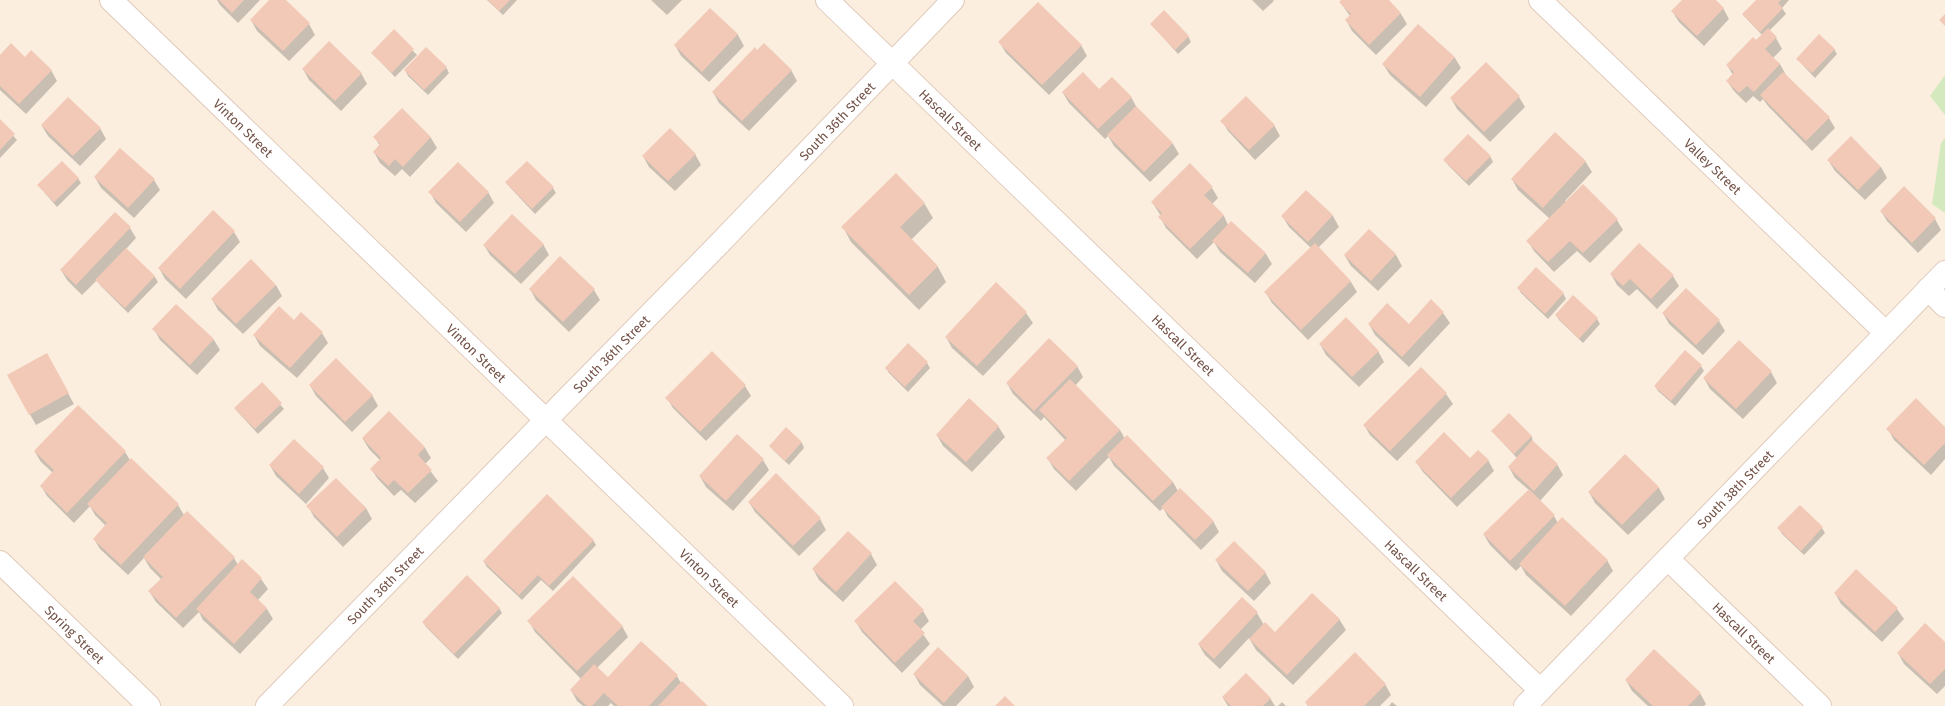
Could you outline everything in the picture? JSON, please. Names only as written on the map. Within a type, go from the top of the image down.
[{"type":"street","name":"Vinton Street","points":[[111,0],[842,706]]},
{"type":"street","name":"Hascall Street","points":[[827,0],[1540,690]]},
{"type":"street","name":"South 36th Street","points":[[268,706],[717,246],[953,0]]},
{"type":"street","name":"Valley Street","points":[[1540,0],[1885,332]]},
{"type":"street","name":"South 38th Street","points":[[1525,706],[1885,332],[1945,272]]},
{"type":"street","points":[[1928,289],[1945,306]]},
{"type":"street","name":"Hascall Street","points":[[1668,559],[1820,706]]},
{"type":"street","name":"Spring Street","points":[[0,562],[149,706]]},
{"type":"green space","points":[[1945,75],[1945,115],[1930,96]]},
{"type":"green space","points":[[1945,138],[1945,213],[1932,204],[1941,143]]},
{"type":"building","points":[[219,0],[244,0],[232,13]]},
{"type":"building","points":[[269,0],[286,0],[310,23],[283,51],[250,20]]},
{"type":"building","points":[[488,0],[510,0],[499,11]]},
{"type":"building","points":[[1341,0],[1389,0],[1401,13],[1369,45],[1345,20],[1351,14],[1339,2]]},
{"type":"building","points":[[1682,0],[1716,0],[1724,8],[1697,36],[1671,11]]},
{"type":"building","points":[[1756,0],[1781,0],[1778,3],[1783,8],[1760,32],[1742,14]]},
{"type":"building","points":[[1038,2],[1082,45],[1042,85],[998,42]]},
{"type":"building","points":[[710,8],[738,34],[702,72],[674,45]]},
{"type":"building","points":[[1164,10],[1189,36],[1175,50],[1150,24]]},
{"type":"building","points":[[1945,14],[1945,26],[1939,20]]},
{"type":"building","points":[[1418,24],[1455,57],[1420,97],[1382,64]]},
{"type":"building","points":[[1768,28],[1777,37],[1765,49],[1780,64],[1754,92],[1747,86],[1739,93],[1726,81],[1734,72],[1726,65],[1753,37],[1756,40]]},
{"type":"building","points":[[394,29],[414,49],[392,73],[371,53]]},
{"type":"building","points":[[1819,34],[1835,49],[1812,73],[1796,59]]},
{"type":"building","points":[[329,41],[362,73],[335,101],[302,69]]},
{"type":"building","points":[[11,43],[25,57],[31,50],[52,70],[19,104],[0,86],[0,55]]},
{"type":"building","points":[[764,43],[792,70],[742,121],[712,92],[755,47],[757,50]]},
{"type":"building","points":[[426,47],[447,67],[424,90],[404,70]]},
{"type":"building","points":[[1486,62],[1520,96],[1484,132],[1450,98]]},
{"type":"building","points":[[1083,72],[1099,89],[1112,77],[1132,97],[1098,129],[1062,92]]},
{"type":"building","points":[[1783,72],[1830,117],[1806,141],[1760,95]]},
{"type":"building","points":[[1246,96],[1275,125],[1249,150],[1220,121]]},
{"type":"building","points":[[68,97],[101,128],[73,156],[41,125]]},
{"type":"building","points":[[1136,106],[1173,143],[1144,172],[1107,135]]},
{"type":"building","points":[[402,108],[431,137],[403,167],[395,159],[389,166],[373,152],[380,144],[373,137]]},
{"type":"building","points":[[0,119],[15,134],[0,150]]},
{"type":"building","points":[[670,128],[696,154],[668,181],[642,156]]},
{"type":"building","points":[[1555,132],[1586,161],[1543,208],[1511,179]]},
{"type":"building","points":[[1468,134],[1491,156],[1466,181],[1443,160]]},
{"type":"building","points":[[1851,136],[1881,167],[1858,190],[1827,160]]},
{"type":"building","points":[[120,148],[155,179],[128,208],[94,177]]},
{"type":"building","points":[[62,161],[79,178],[54,202],[37,185]]},
{"type":"building","points":[[527,161],[554,187],[532,209],[505,182]]},
{"type":"building","points":[[458,162],[489,192],[460,222],[428,192]]},
{"type":"building","points":[[1190,163],[1213,187],[1204,195],[1224,215],[1190,249],[1158,217],[1162,213],[1151,202]]},
{"type":"building","points":[[896,173],[925,203],[900,227],[938,266],[909,295],[841,227]]},
{"type":"building","points":[[1583,184],[1618,219],[1583,253],[1570,241],[1548,262],[1526,241]]},
{"type":"building","points":[[1904,186],[1936,218],[1912,243],[1880,211]]},
{"type":"building","points":[[1306,190],[1333,215],[1308,242],[1281,216]]},
{"type":"building","points":[[213,210],[235,231],[180,289],[158,268]]},
{"type":"building","points":[[115,212],[131,227],[76,285],[60,270]]},
{"type":"building","points":[[512,214],[544,244],[515,274],[483,245]]},
{"type":"building","points":[[1231,221],[1266,253],[1248,273],[1212,241]]},
{"type":"building","points":[[1369,229],[1396,254],[1371,281],[1344,255]]},
{"type":"building","points":[[1315,243],[1351,281],[1301,330],[1264,292]]},
{"type":"building","points":[[1639,243],[1674,275],[1651,299],[1630,279],[1623,286],[1610,274]]},
{"type":"building","points":[[126,248],[155,276],[125,308],[95,280]]},
{"type":"building","points":[[560,256],[595,289],[563,322],[529,289]]},
{"type":"building","points":[[251,259],[276,285],[236,324],[211,299]]},
{"type":"building","points":[[1536,267],[1564,293],[1545,314],[1517,288]]},
{"type":"building","points":[[996,282],[1027,312],[977,366],[945,337]]},
{"type":"building","points":[[1686,288],[1720,320],[1696,345],[1662,313]]},
{"type":"building","points":[[1573,295],[1598,318],[1579,339],[1555,315]]},
{"type":"building","points":[[1431,299],[1444,312],[1402,357],[1368,324],[1387,303],[1409,324]]},
{"type":"building","points":[[176,304],[214,339],[190,365],[152,329]]},
{"type":"building","points":[[279,306],[294,320],[301,312],[323,332],[290,368],[253,335]]},
{"type":"building","points":[[1346,317],[1379,351],[1352,377],[1319,344]]},
{"type":"building","points":[[1049,338],[1078,366],[1034,411],[1006,383]]},
{"type":"building","points":[[1739,340],[1772,371],[1736,409],[1703,378]]},
{"type":"building","points":[[908,343],[928,362],[905,387],[885,368]]},
{"type":"building","points":[[1685,350],[1702,365],[1671,401],[1654,386]]},
{"type":"building","points":[[712,351],[746,385],[700,432],[665,398]]},
{"type":"building","points":[[47,353],[69,393],[29,415],[7,375]]},
{"type":"building","points":[[336,358],[373,395],[345,422],[309,385]]},
{"type":"building","points":[[1421,367],[1447,393],[1390,451],[1363,425]]},
{"type":"building","points":[[1070,379],[1120,430],[1069,481],[1046,458],[1067,438],[1039,410]]},
{"type":"building","points":[[262,382],[282,403],[255,429],[234,408]]},
{"type":"building","points":[[969,398],[999,426],[966,462],[936,435]]},
{"type":"building","points":[[1916,398],[1945,427],[1945,443],[1924,465],[1886,429]]},
{"type":"building","points":[[78,405],[126,451],[67,513],[40,486],[54,470],[34,451]]},
{"type":"building","points":[[389,411],[425,447],[418,455],[432,470],[408,493],[394,480],[388,486],[370,469],[381,458],[362,438]]},
{"type":"building","points":[[1509,413],[1532,436],[1514,454],[1491,431]]},
{"type":"building","points":[[786,427],[802,442],[785,461],[769,446]]},
{"type":"building","points":[[1444,432],[1470,458],[1478,450],[1489,460],[1451,498],[1415,462]]},
{"type":"building","points":[[737,434],[764,459],[726,501],[699,476]]},
{"type":"building","points":[[1127,435],[1173,482],[1153,501],[1107,455]]},
{"type":"building","points":[[294,439],[324,467],[299,494],[269,465]]},
{"type":"building","points":[[1532,440],[1558,464],[1534,491],[1508,467]]},
{"type":"building","points":[[1625,454],[1659,487],[1622,525],[1588,492]]},
{"type":"building","points":[[131,458],[179,504],[121,565],[93,539],[107,523],[87,504]]},
{"type":"building","points":[[776,473],[821,518],[793,546],[748,502]]},
{"type":"building","points":[[336,478],[366,508],[337,537],[306,506]]},
{"type":"building","points":[[1180,488],[1214,521],[1195,540],[1161,507]]},
{"type":"building","points":[[1529,489],[1555,515],[1510,561],[1483,534]]},
{"type":"building","points":[[547,494],[594,540],[549,586],[538,575],[519,595],[483,561]]},
{"type":"building","points":[[1800,505],[1823,527],[1801,551],[1777,528]]},
{"type":"building","points":[[187,511],[235,557],[176,618],[148,591],[163,577],[143,557]]},
{"type":"building","points":[[1562,517],[1608,560],[1565,606],[1519,564]]},
{"type":"building","points":[[848,531],[872,553],[836,592],[812,569]]},
{"type":"building","points":[[1234,541],[1266,572],[1248,591],[1215,560]]},
{"type":"building","points":[[242,559],[262,578],[250,592],[267,608],[234,644],[196,609]]},
{"type":"building","points":[[1856,569],[1898,608],[1875,632],[1834,593]]},
{"type":"building","points":[[467,575],[500,608],[454,654],[422,622]]},
{"type":"building","points":[[573,576],[623,626],[577,671],[527,621]]},
{"type":"building","points":[[895,581],[924,610],[913,621],[925,633],[895,663],[854,621]]},
{"type":"building","points":[[1312,593],[1340,619],[1287,675],[1249,639],[1265,622],[1275,632]]},
{"type":"building","points":[[1242,597],[1258,612],[1214,659],[1198,644]]},
{"type":"building","points":[[1925,623],[1945,642],[1945,669],[1930,684],[1897,653]]},
{"type":"building","points":[[641,641],[678,675],[649,706],[618,706],[604,693],[592,706],[587,706],[570,690],[594,664],[608,677]]},
{"type":"building","points":[[938,647],[968,676],[944,703],[913,674]]},
{"type":"building","points":[[1654,649],[1701,693],[1688,706],[1653,706],[1625,680]]},
{"type":"building","points":[[1355,652],[1386,684],[1364,706],[1308,706],[1305,702]]},
{"type":"building","points":[[1246,673],[1271,698],[1263,706],[1231,706],[1222,697]]},
{"type":"building","points":[[682,681],[708,706],[658,706]]},
{"type":"building","points":[[1005,696],[1015,706],[995,706]]}]
